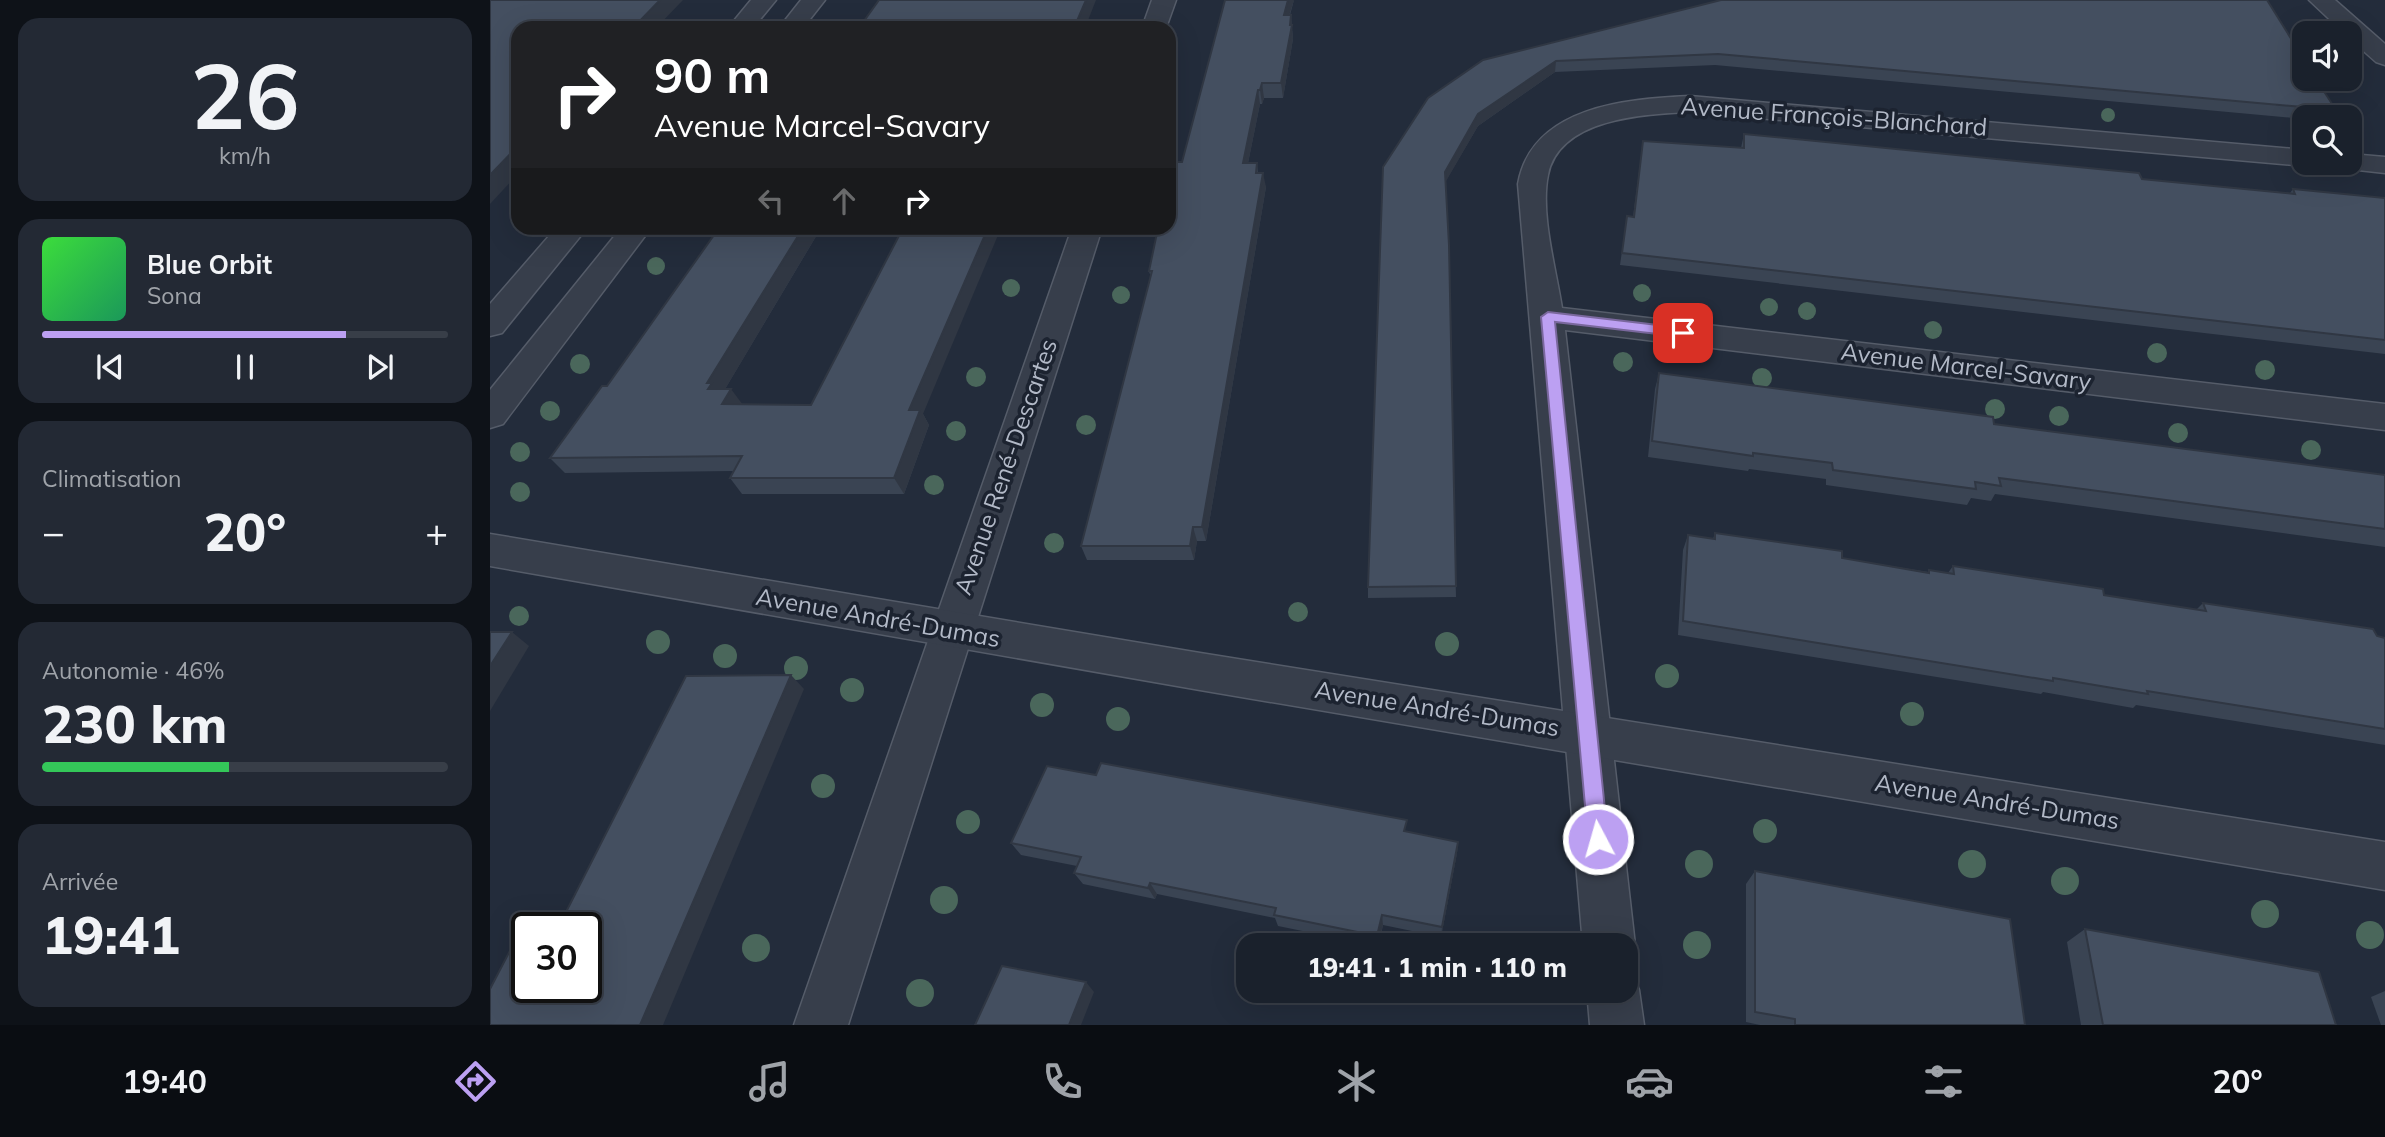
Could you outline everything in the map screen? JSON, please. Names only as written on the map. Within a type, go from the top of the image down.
[{"type":"street","points":[[746,21],[764,0]]},
{"type":"street","points":[[796,21],[813,0]]},
{"type":"street","points":[[1156,21],[1164,0]]},
{"type":"street","points":[[2321,0],[2385,57]]},
{"type":"street","name":"Avenue François-Blanchard","points":[[1608,933],[1548,317],[1532,203],[1534,173],[1545,153],[1565,132],[1595,117],[1626,109],[1720,104],[2292,157]]},
{"type":"street","points":[[2362,163],[2385,165]]},
{"type":"street","points":[[490,325],[566,235]]},
{"type":"street","points":[[490,415],[631,235]]},
{"type":"street","name":"Avenue René-Descartes","points":[[821,1025],[1085,235]]},
{"type":"street","name":"Avenue Marcel-Savary","points":[[1548,317],[2385,417]]},
{"type":"street","name":"Avenue André-Dumas","points":[[490,550],[951,632],[1587,733],[2385,866]]},
{"type":"street","points":[[1614,1003],[1617,1025]]},
{"type":"building","points":[[490,0],[660,0],[640,21],[511,21],[511,153],[490,175]]},
{"type":"building","points":[[879,0],[1086,0],[1077,21],[864,21]]},
{"type":"building","points":[[1225,0],[1288,0],[1284,15],[1291,15],[1292,25],[1281,83],[1262,83],[1258,90],[1243,163],[1257,163],[1256,173],[1263,173],[1202,527],[1193,527],[1190,546],[1081,546],[1152,271],[1149,271],[1157,235],[1176,235],[1176,162],[1182,162]]},
{"type":"building","points":[[1721,0],[2267,0],[2292,40],[2292,91],[2324,91],[2333,105],[2292,106],[1718,54],[1556,61],[1478,114],[1445,172],[1456,586],[1368,587],[1383,167],[1428,98],[1483,60]]},
{"type":"building","points":[[1744,134],[2139,173],[2142,179],[2295,194],[2293,189],[2385,198],[2385,340],[1622,253],[1627,216],[1634,217],[1643,141],[1744,148]]},
{"type":"building","points":[[714,235],[799,235],[707,383],[712,383],[708,389],[731,389],[722,404],[811,405],[899,235],[985,235],[909,410],[920,410],[894,478],[730,478],[742,456],[550,458],[602,386],[607,386]]},
{"type":"building","points":[[1659,373],[1993,417],[1994,424],[2385,475],[2385,529],[1999,478],[2001,486],[1975,482],[1976,489],[1833,470],[1832,463],[1753,453],[1753,456],[1652,441]]},
{"type":"building","points":[[1715,533],[1842,551],[1842,558],[1929,573],[1929,570],[1954,574],[1953,566],[2103,589],[2104,595],[2206,611],[2203,603],[2373,629],[2377,636],[2385,638],[2385,729],[2147,691],[2148,694],[2053,678],[2053,681],[1683,621],[1688,535],[1715,539]]},
{"type":"building","points":[[490,632],[512,632],[490,666]]},
{"type":"building","points":[[791,675],[640,1025],[490,1025],[490,989],[511,949],[511,1003],[602,1003],[602,912],[566,912],[686,676]]},
{"type":"building","points":[[1101,763],[1407,820],[1404,831],[1458,842],[1442,927],[1382,915],[1378,933],[1362,933],[1274,915],[1276,908],[1150,883],[1148,888],[1074,873],[1081,857],[1011,843],[1047,766],[1096,775]]},
{"type":"building","points":[[1755,871],[2010,919],[2025,1025],[1795,1025],[1795,1019],[1755,1012]]},
{"type":"building","points":[[2085,929],[2319,972],[2336,1025],[2103,1025]]},
{"type":"building","points":[[1002,966],[1086,982],[1069,1025],[975,1025]]},
{"type":"route","points":[[1598,839],[1548,317],[1683,333]]}]
